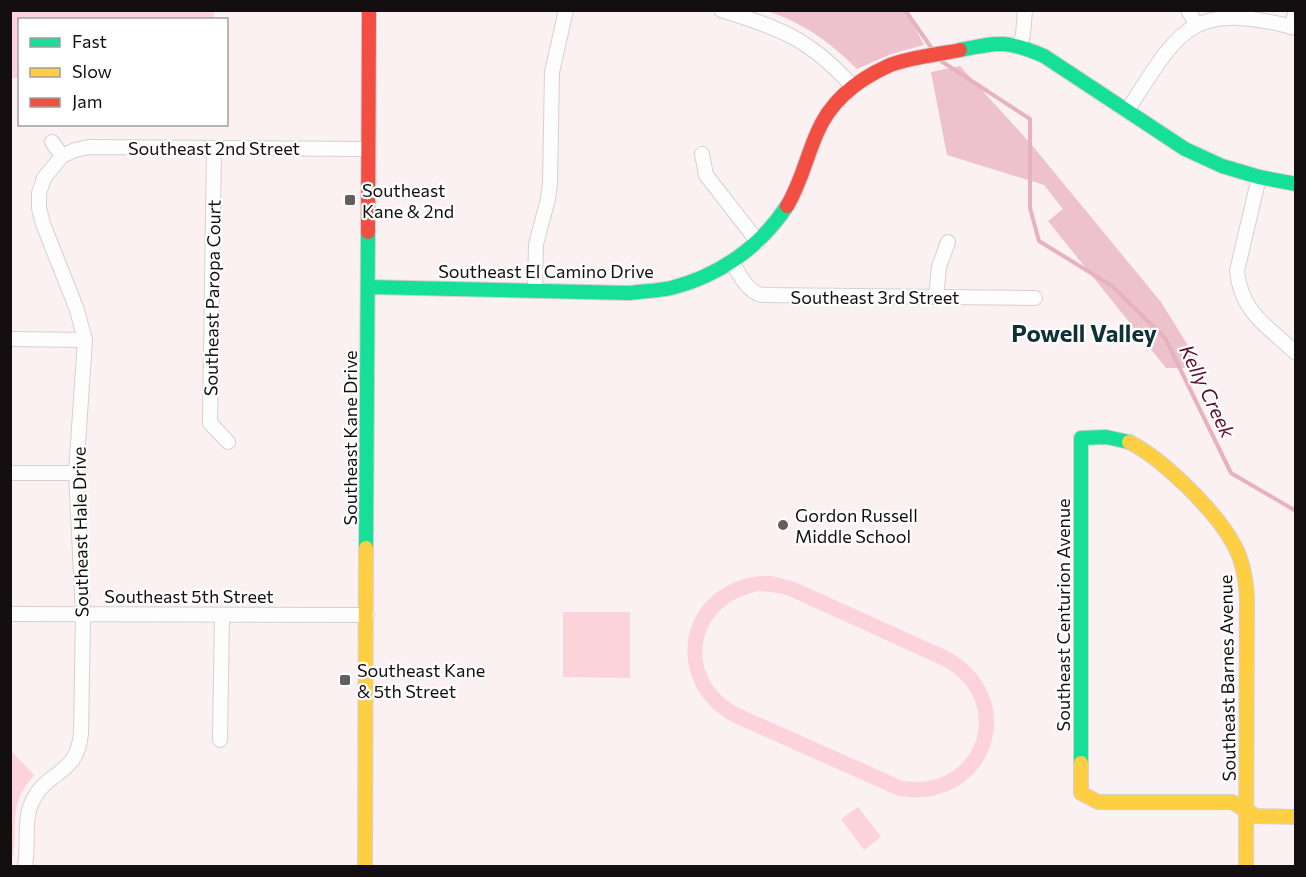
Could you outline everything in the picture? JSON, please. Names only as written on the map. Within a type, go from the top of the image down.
[{"type":"street","name":"Southeast Kane Drive","points":[[365,867],[369,10]]},
{"type":"street","points":[[535,290],[536,244],[550,183],[552,72],[566,10]]},
{"type":"street","points":[[722,10],[768,24],[796,37],[834,65],[852,86]]},
{"type":"street","points":[[1019,45],[1023,35],[1025,10]]},
{"type":"street","points":[[1188,10],[1196,24]]},
{"type":"street","points":[[1127,111],[1171,44],[1196,24],[1228,16],[1260,19],[1293,28],[1296,11]]},
{"type":"street","name":"Southeast El Camino Drive","points":[[368,287],[650,291],[685,285],[701,279],[732,262],[758,242],[786,208],[797,189],[818,132],[832,107],[852,86],[890,64],[996,43],[1019,45],[1044,56],[1185,149],[1222,166],[1259,177],[1296,184]]},
{"type":"street","points":[[52,142],[62,156]]},
{"type":"street","name":"Southeast 2nd Street","points":[[62,156],[89,147],[368,149]]},
{"type":"street","name":"Southeast Paropa Court","points":[[214,148],[210,423],[228,441]]},
{"type":"street","points":[[702,154],[706,175],[758,242]]},
{"type":"street","name":"Southeast Hale Drive","points":[[26,867],[28,818],[31,803],[44,785],[72,762],[79,748],[82,614],[76,473],[85,340],[77,310],[43,224],[39,208],[39,193],[44,178],[62,156]]},
{"type":"street","points":[[1259,177],[1237,271],[1238,286],[1252,312],[1296,352]]},
{"type":"street","points":[[936,297],[939,267],[948,242]]},
{"type":"street","name":"Southeast 3rd Street","points":[[732,262],[746,286],[761,295],[1035,298]]},
{"type":"street","points":[[10,339],[85,340]]},
{"type":"street","name":"Southeast Barnes Avenue","points":[[1081,438],[1102,436],[1116,438],[1143,448],[1226,529],[1240,555],[1247,583],[1248,811],[1246,867]]},
{"type":"street","name":"Southeast Centurion Avenue","points":[[1081,438],[1081,793],[1098,802],[1232,802],[1248,811]]},
{"type":"street","points":[[10,473],[76,473]]},
{"type":"street","name":"Southeast 5th Street","points":[[10,614],[367,615]]},
{"type":"street","points":[[220,740],[222,615]]},
{"type":"street","points":[[1248,811],[1256,816],[1296,817]]},
{"type":"shaded area","points":[[11,10],[214,10],[214,18],[18,18],[18,78],[11,78]]},
{"type":"shaded area","points":[[766,11],[906,11],[924,45],[891,54],[857,69],[815,34],[779,15]]},
{"type":"shaded area","points":[[960,66],[1031,144],[1161,302],[1202,368],[1166,368],[1048,221],[1063,209],[1044,185],[947,155],[931,72]]},
{"type":"shaded area","points":[[760,576],[772,576],[795,582],[950,652],[975,673],[990,697],[994,723],[990,748],[977,770],[957,787],[930,796],[898,796],[732,722],[709,705],[695,684],[688,661],[689,638],[696,616],[711,597],[732,583]],"holes":[[[760,591],[779,593],[943,666],[963,682],[975,701],[979,721],[975,742],[966,759],[950,773],[929,781],[903,781],[739,708],[720,694],[708,678],[703,660],[703,642],[710,624],[721,609],[738,598]]]},
{"type":"shaded area","points":[[563,612],[630,612],[630,678],[563,677]]},
{"type":"shaded area","points":[[10,750],[34,775],[19,798],[16,808],[11,866]]},
{"type":"shaded area","points":[[858,807],[881,837],[864,850],[841,819]]},
{"type":"waterway","name":"Kelly Creek","points":[[905,10],[933,50]]},
{"type":"waterway","name":"Kelly Creek","points":[[941,61],[1030,119],[1030,208],[1039,241],[1112,286],[1165,338],[1231,473],[1296,511]]},
{"type":"traffic: fast","points":[[960,50],[1003,44],[1021,47],[1044,56],[1185,149],[1222,166],[1259,177],[1296,184]]},
{"type":"traffic: fast","points":[[368,287],[629,293],[666,289],[706,276],[737,258],[764,234],[787,206]]},
{"type":"traffic: fast","points":[[366,548],[368,232]]},
{"type":"traffic: fast","points":[[1081,763],[1081,438],[1106,437],[1129,442]]},
{"type":"traffic: slow","points":[[1129,442],[1157,460],[1202,502],[1226,532],[1242,564],[1247,598],[1246,866]]},
{"type":"traffic: slow","points":[[365,866],[366,548]]},
{"type":"traffic: slow","points":[[1081,763],[1081,793],[1098,802],[1232,802],[1256,816],[1296,817]]},
{"type":"traffic: jam","points":[[368,232],[369,10]]},
{"type":"traffic: jam","points":[[787,206],[823,122],[829,111],[846,93],[866,78],[895,63],[960,50]]},
{"type":"place","name":"Southeast Kane & 2nd","points":[[350,200]]},
{"type":"place","name":"Gordon Russell Middle School","points":[[783,525]]},
{"type":"place","name":"Southeast Kane & 5th Street","points":[[345,680]]},
{"type":"district","name":"Powell Valley","points":[[1084,332]]}]
